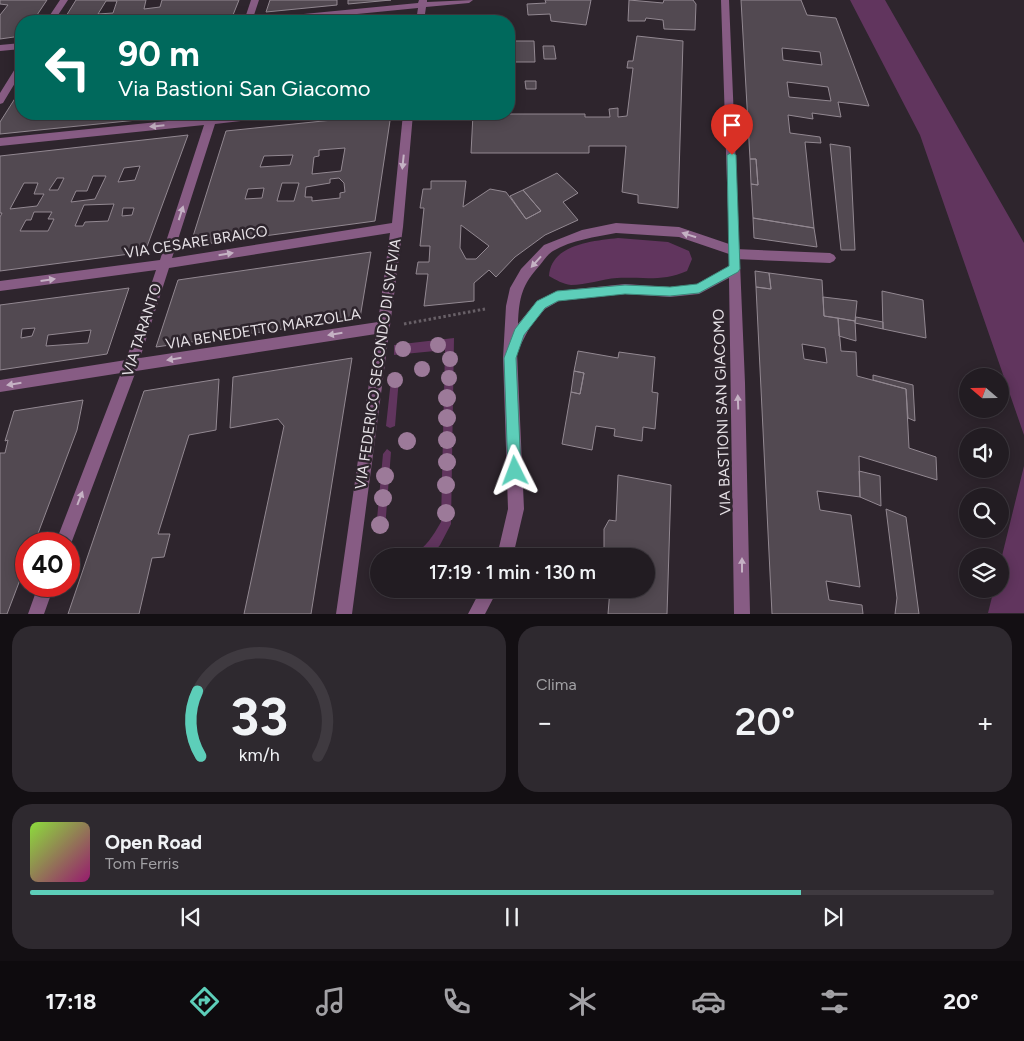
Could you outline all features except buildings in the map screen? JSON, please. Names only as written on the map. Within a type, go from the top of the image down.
[{"type":"street","points":[[54,15],[64,0]]},
{"type":"street","points":[[250,15],[255,0]]},
{"type":"street","points":[[313,15],[423,2],[470,0]]},
{"type":"street","name":"VIA BASTIONI SAN GIACOMO","points":[[725,0],[735,253],[742,614]]},
{"type":"street","points":[[421,15],[423,2]]},
{"type":"street","points":[[0,48],[15,47]]},
{"type":"street","points":[[0,101],[15,76]]},
{"type":"street","points":[[0,142],[187,120]]},
{"type":"street","name":"VIA TARANTO","points":[[68,532],[131,366],[211,120]]},
{"type":"street","name":"VIA FEDERICO SECONDO DI SVEVIA","points":[[344,614],[397,227],[407,120]]},
{"type":"street","name":"VIA CESARE BRAICO","points":[[0,286],[164,264],[397,227]]},
{"type":"street","points":[[507,548],[516,509],[510,358],[512,306],[516,288],[526,273],[548,248],[582,235],[616,228],[679,232],[735,253],[830,258]]},
{"type":"street","points":[[510,358],[519,332],[527,321],[541,304],[557,296],[625,289],[670,292],[699,288],[734,269]]},
{"type":"street","name":"VIA BENEDETTO MARZOLLA","points":[[0,386],[383,327]]},
{"type":"street","points":[[36,614],[42,597]]},
{"type":"street","points":[[476,614],[485,598]]},
{"type":"path","points":[[383,327],[485,309]]},
{"type":"shaded area","points":[[850,0],[885,0],[1024,243],[1024,435],[1009,392],[1009,368],[1001,368],[920,135]]},
{"type":"shaded area","points":[[618,238],[668,242],[689,251],[692,259],[687,271],[661,278],[617,278],[571,285],[562,283],[549,276],[552,265],[557,257],[565,251],[586,243]]},
{"type":"shaded area","points":[[454,338],[451,524],[438,548],[422,548],[429,541],[441,522],[445,350],[394,355],[394,345]]},
{"type":"shaded area","points":[[395,376],[399,378],[395,426],[390,428],[386,426],[391,380]]},
{"type":"shaded area","points":[[387,449],[391,452],[385,529],[380,532],[376,530],[383,454]]},
{"type":"shaded area","points":[[1024,466],[1024,613],[988,613],[992,598],[1009,598],[1009,548],[1004,548],[1006,538],[1009,538],[1009,527]]},
{"type":"route","points":[[515,471],[510,358],[519,332],[541,304],[557,296],[625,289],[670,292],[699,288],[719,279],[734,269],[732,155]]}]
